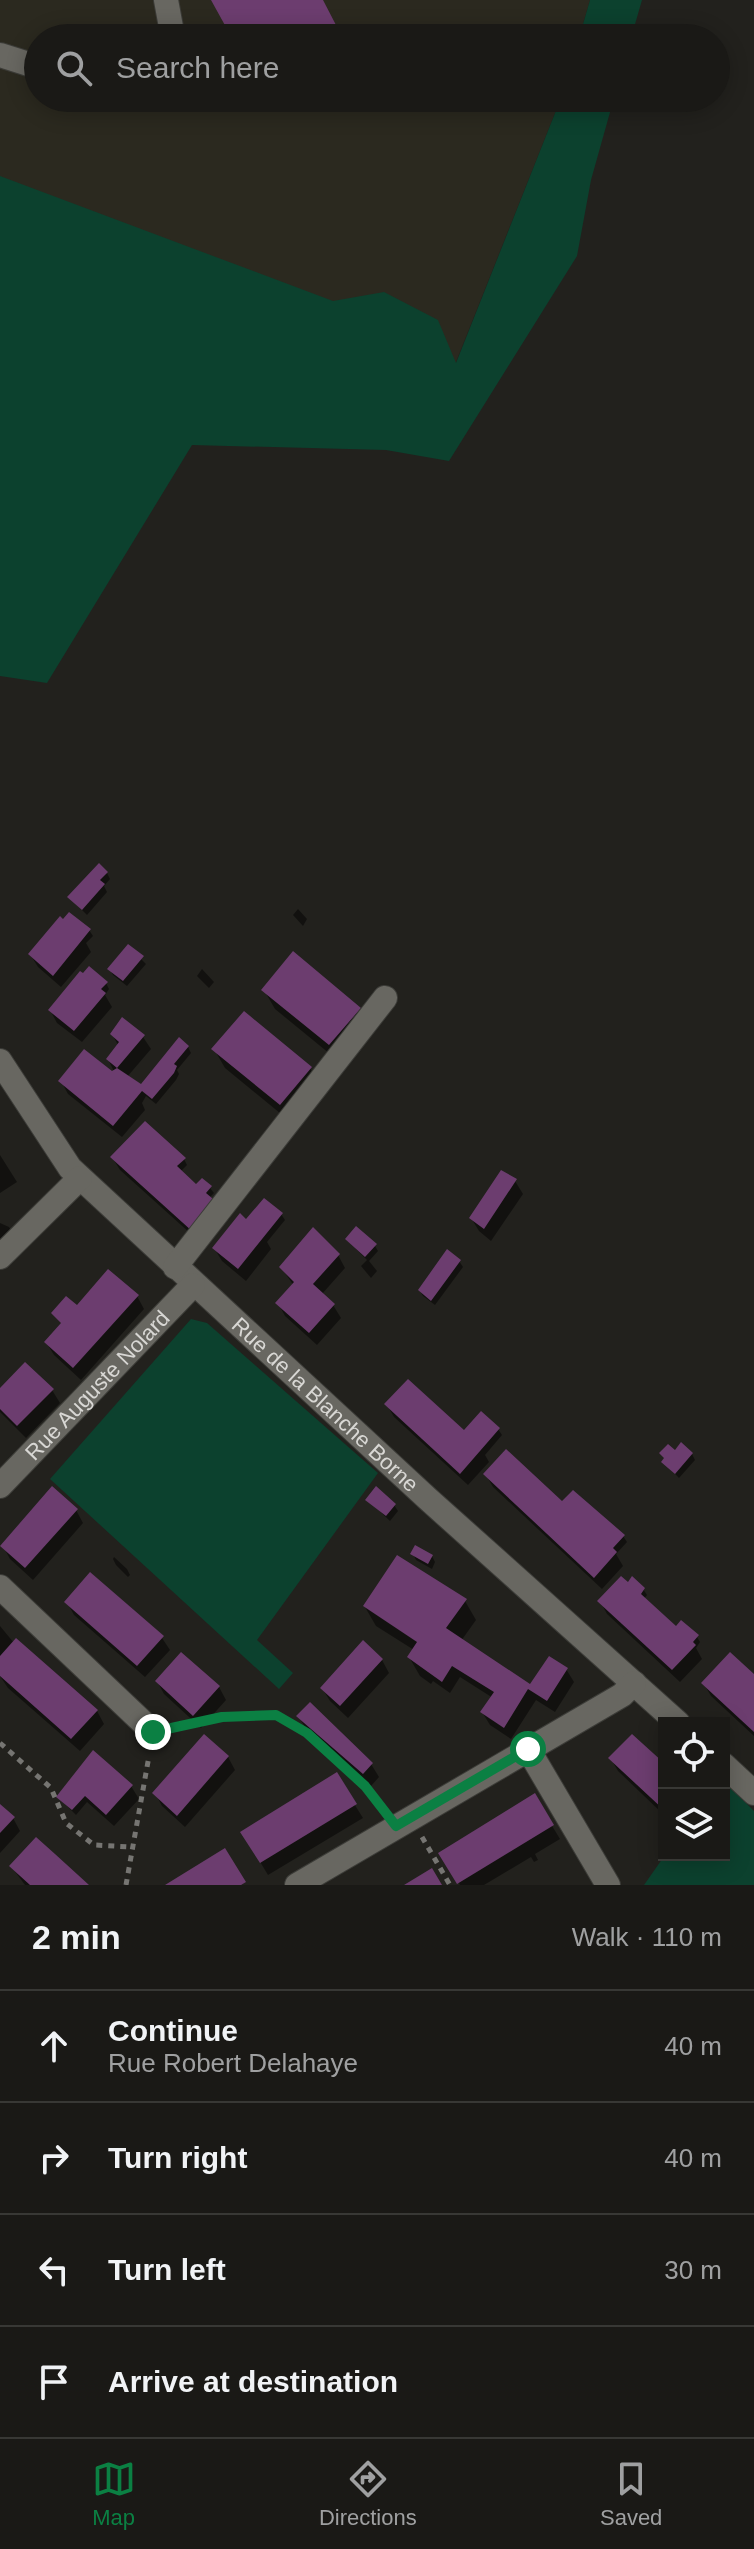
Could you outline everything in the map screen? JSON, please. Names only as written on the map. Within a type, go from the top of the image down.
[{"type":"street","points":[[166,0],[170,24]]},
{"type":"street","points":[[0,55],[24,63]]},
{"type":"street","points":[[175,1267],[385,998]]},
{"type":"street","name":"Rue de la Blanche Borne","points":[[0,1061],[70,1168],[80,1178],[193,1285],[671,1717]]},
{"type":"street","points":[[0,1257],[80,1178]]},
{"type":"street","name":"Rue Auguste Nolard","points":[[0,1486],[193,1285]]},
{"type":"street","points":[[0,1587],[153,1732]]},
{"type":"street","points":[[297,1885],[622,1695],[634,1683]]},
{"type":"street","points":[[528,1749],[608,1885]]},
{"type":"street","points":[[730,1771],[754,1793]]},
{"type":"path","points":[[126,1885],[153,1732],[222,1717],[276,1715],[307,1733],[404,1822],[450,1885]]},
{"type":"path","points":[[0,1743],[51,1788],[66,1823],[94,1845],[132,1847]]},
{"type":"shaded area","points":[[0,0],[590,0],[583,24],[24,24],[24,112],[555,112],[446,387],[0,313]]},
{"type":"green space","points":[[590,0],[642,0],[635,24],[583,24]]},
{"type":"green space","points":[[555,112],[610,112],[591,180],[577,256],[449,461],[386,450],[192,445],[47,683],[0,676],[0,176],[333,301],[384,292],[438,320],[456,363]]},
{"type":"green space","points":[[191,1319],[207,1323],[378,1473],[257,1640],[293,1673],[279,1689],[50,1479]]},
{"type":"green space","points":[[730,1787],[754,1811],[754,1885],[644,1885],[661,1861],[730,1861]]},
{"type":"building","points":[[211,0],[323,0],[335,24],[224,24]]},
{"type":"building","points":[[99,863],[108,872],[100,880],[105,884],[82,910],[67,897]]},
{"type":"building","points":[[69,912],[91,929],[53,976],[28,954],[60,916],[63,919]]},
{"type":"building","points":[[128,944],[144,956],[123,981],[107,969]]},
{"type":"building","points":[[293,951],[361,1008],[329,1045],[261,990]]},
{"type":"building","points":[[89,966],[108,982],[101,989],[106,993],[74,1031],[48,1010],[80,971],[83,973]]},
{"type":"building","points":[[244,1011],[312,1067],[280,1105],[211,1049]]},
{"type":"building","points":[[122,1017],[145,1035],[117,1068],[106,1059],[119,1042],[110,1034]]},
{"type":"building","points":[[179,1037],[189,1046],[174,1064],[177,1066],[174,1073],[152,1099],[142,1091],[113,1126],[58,1081],[84,1049],[112,1071],[117,1068],[141,1084]]},
{"type":"building","points":[[145,1121],[186,1158],[177,1166],[196,1184],[202,1178],[212,1186],[206,1193],[219,1204],[193,1232],[110,1157]]},
{"type":"building","points":[[501,1170],[517,1179],[484,1229],[469,1218]]},
{"type":"building","points":[[264,1198],[283,1213],[238,1269],[212,1248],[240,1213],[246,1219]]},
{"type":"building","points":[[356,1226],[377,1244],[365,1257],[345,1239]]},
{"type":"building","points":[[313,1227],[340,1254],[313,1284],[335,1304],[309,1333],[275,1303],[294,1282],[279,1267]]},
{"type":"building","points":[[447,1249],[461,1260],[431,1301],[418,1290]]},
{"type":"building","points":[[108,1269],[139,1295],[73,1368],[44,1342],[61,1323],[51,1313],[66,1296],[77,1305]]},
{"type":"building","points":[[25,1362],[54,1389],[17,1426],[0,1409],[0,1388]]},
{"type":"building","points":[[408,1379],[464,1430],[481,1411],[500,1428],[460,1474],[384,1404]]},
{"type":"building","points":[[681,1442],[693,1453],[675,1474],[661,1462],[664,1458],[659,1453],[668,1444],[675,1450]]},
{"type":"building","points":[[506,1449],[562,1501],[573,1490],[625,1535],[613,1548],[617,1552],[594,1578],[483,1474]]},
{"type":"building","points":[[52,1486],[78,1509],[25,1568],[0,1546]]},
{"type":"building","points":[[376,1486],[396,1504],[386,1516],[365,1500]]},
{"type":"building","points":[[415,1545],[433,1555],[428,1564],[410,1554]]},
{"type":"building","points":[[397,1555],[467,1599],[446,1628],[530,1684],[549,1656],[568,1668],[547,1701],[528,1689],[504,1728],[480,1712],[494,1692],[452,1666],[442,1682],[407,1657],[417,1642],[363,1606]]},
{"type":"building","points":[[90,1572],[164,1636],[137,1666],[64,1602]]},
{"type":"building","points":[[621,1576],[628,1582],[632,1576],[645,1588],[641,1594],[676,1626],[681,1620],[699,1635],[693,1642],[696,1645],[672,1670],[597,1601]]},
{"type":"building","points":[[16,1638],[98,1710],[71,1739],[0,1676],[0,1656]]},
{"type":"building","points":[[363,1640],[383,1659],[340,1706],[320,1688]]},
{"type":"building","points":[[181,1652],[220,1686],[193,1716],[155,1681]]},
{"type":"building","points":[[730,1652],[754,1674],[754,1732],[701,1683]]},
{"type":"building","points":[[310,1702],[373,1763],[363,1774],[296,1716]]},
{"type":"building","points":[[204,1734],[229,1756],[177,1816],[152,1793]]},
{"type":"building","points":[[632,1734],[658,1758],[658,1804],[608,1758]]},
{"type":"building","points":[[93,1750],[133,1785],[106,1815],[85,1796],[72,1810],[56,1797]]},
{"type":"building","points":[[337,1772],[357,1804],[260,1863],[240,1832]]},
{"type":"building","points":[[535,1793],[554,1825],[457,1884],[438,1853]]},
{"type":"building","points":[[0,1804],[15,1817],[0,1833]]},
{"type":"building","points":[[36,1837],[89,1885],[30,1885],[9,1866]]},
{"type":"building","points":[[225,1848],[246,1882],[241,1885],[165,1885]]},
{"type":"building","points":[[432,1868],[442,1885],[404,1885]]},
{"type":"route","points":[[153,1732],[222,1717],[276,1715],[307,1733],[365,1786],[396,1826],[528,1749]]}]
